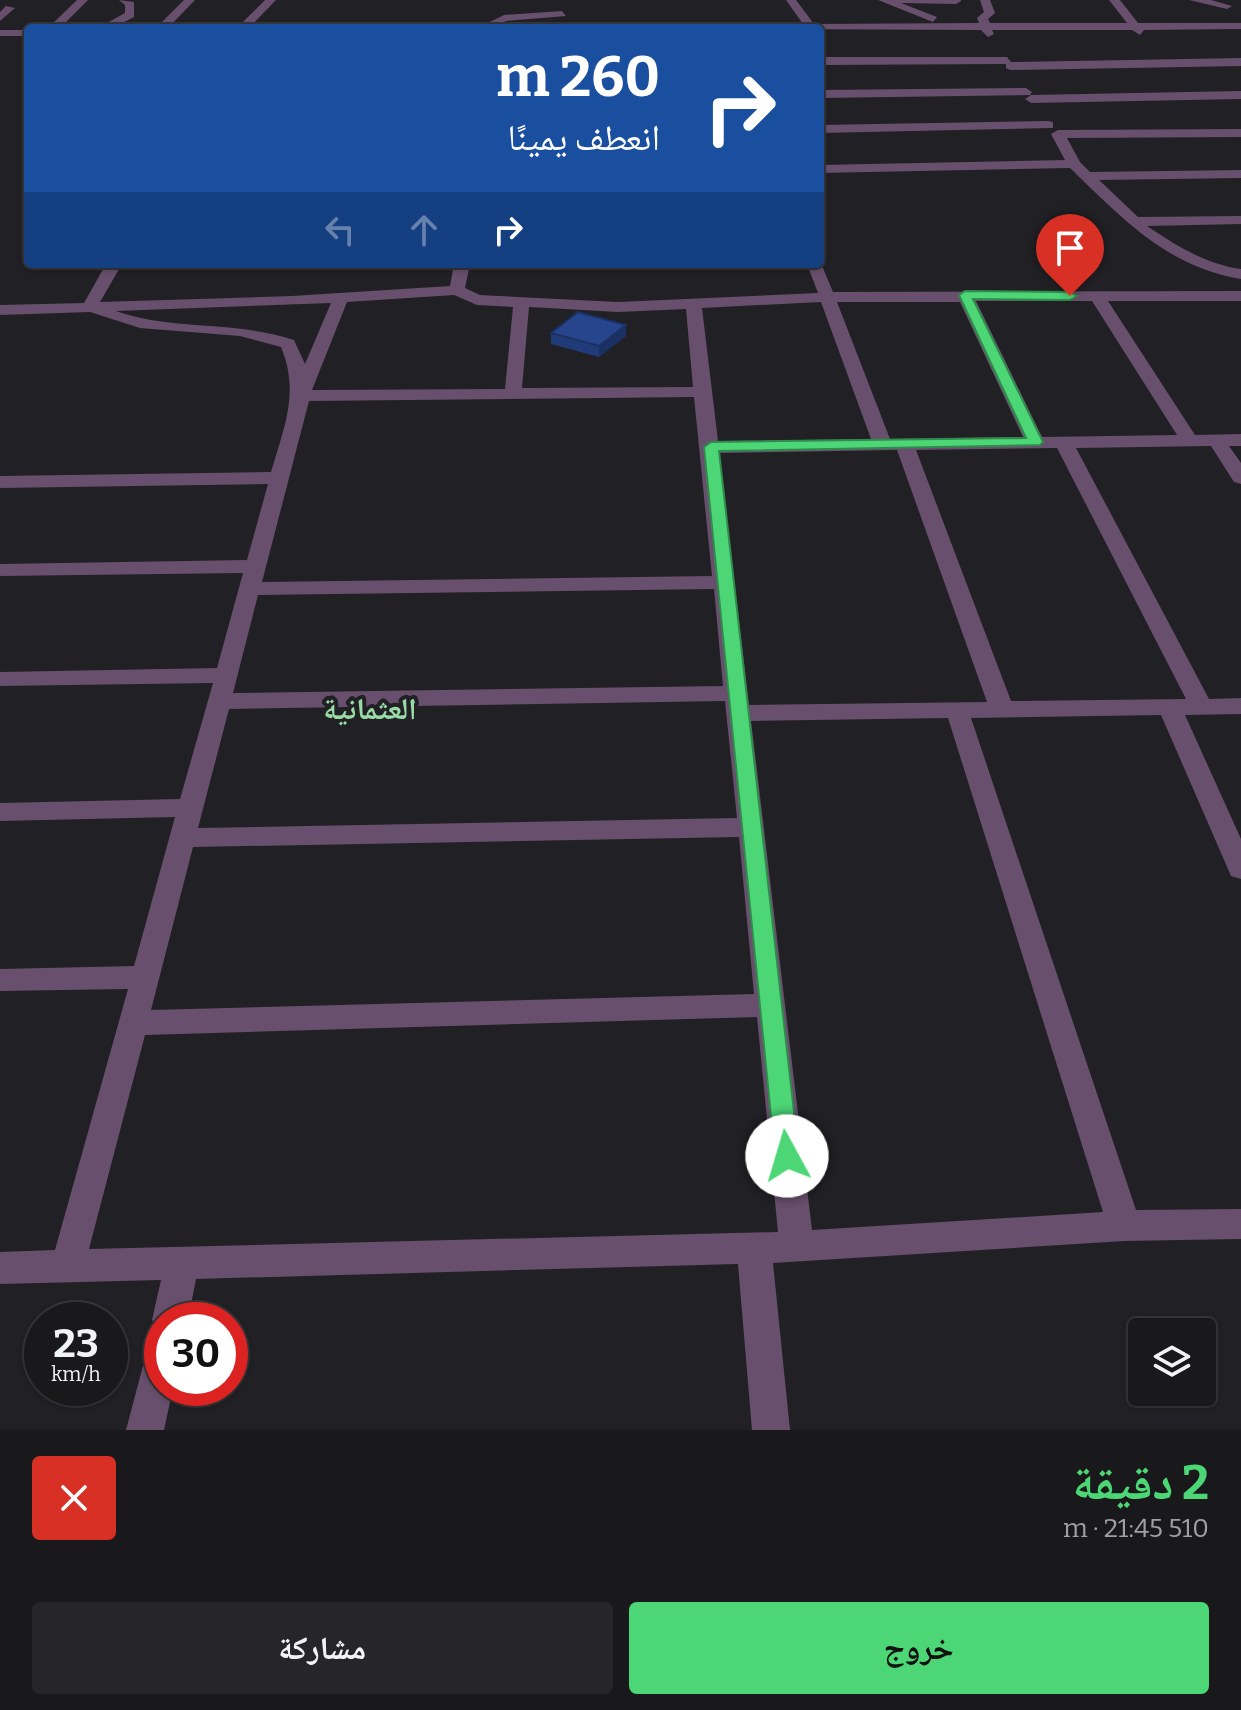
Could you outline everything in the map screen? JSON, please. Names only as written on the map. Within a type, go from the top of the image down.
[{"type":"street","points":[[58,24],[83,0]]},
{"type":"street","points":[[112,24],[130,15],[130,4],[124,0]]},
{"type":"street","points":[[166,24],[190,0]]},
{"type":"street","points":[[247,24],[271,0]]},
{"type":"street","points":[[791,0],[809,24]]},
{"type":"street","points":[[883,0],[922,16],[959,26]]},
{"type":"street","points":[[889,0],[1133,24],[1241,26]]},
{"type":"street","points":[[1114,0],[1143,36]]},
{"type":"street","points":[[1194,0],[1224,3],[1241,17]]},
{"type":"street","points":[[0,18],[10,8]]},
{"type":"street","points":[[959,26],[972,8]]},
{"type":"street","points":[[972,8],[1074,164],[1090,176],[1132,222],[1174,251],[1215,270],[1241,274]]},
{"type":"street","points":[[492,24],[504,18],[562,14]]},
{"type":"street","points":[[645,14],[664,24]]},
{"type":"street","points":[[824,27],[959,26]]},
{"type":"street","points":[[0,33],[24,33]]},
{"type":"street","points":[[824,62],[864,77],[1028,95],[1241,95]]},
{"type":"street","points":[[824,92],[864,77],[1009,63],[1241,62]]},
{"type":"street","points":[[824,129],[1241,133]]},
{"type":"street","points":[[824,169],[1074,164]]},
{"type":"street","points":[[1090,176],[1241,174]]},
{"type":"street","points":[[1132,222],[1241,220]]},
{"type":"street","points":[[90,306],[112,268]]},
{"type":"street","points":[[457,290],[461,268]]},
{"type":"street","points":[[816,268],[1002,709]]},
{"type":"street","points":[[1215,270],[1238,300]]},
{"type":"street","points":[[0,310],[341,298],[457,290],[477,300],[618,307],[827,297],[965,295],[1238,300]]},
{"type":"street","points":[[965,295],[1035,442]]},
{"type":"street","points":[[1097,296],[1189,440]]},
{"type":"street","points":[[68,1266],[301,396],[341,298]]},
{"type":"street","points":[[693,302],[797,1247]]},
{"type":"street","points":[[513,394],[521,303]]},
{"type":"street","points":[[90,306],[114,319],[150,327],[266,334],[288,344],[297,365],[301,396]]},
{"type":"street","points":[[301,396],[704,392]]},
{"type":"street","points":[[1216,440],[1241,478]]},
{"type":"street","points":[[711,447],[1241,440]]},
{"type":"street","points":[[1063,442],[1202,707]]},
{"type":"street","points":[[0,482],[281,478]]},
{"type":"street","points":[[0,570],[255,577],[726,582]]},
{"type":"street","points":[[0,679],[228,675]]},
{"type":"street","points":[[221,701],[738,703],[957,710],[1241,706]]},
{"type":"street","points":[[1170,707],[1241,869]]},
{"type":"street","points":[[957,710],[1124,1226]]},
{"type":"street","points":[[0,812],[192,808]]},
{"type":"street","points":[[184,838],[752,827]]},
{"type":"street","points":[[0,980],[146,977]]},
{"type":"street","points":[[134,1023],[771,1005]]},
{"type":"street","points":[[0,1268],[797,1247],[1124,1226],[1241,1224]]},
{"type":"street","points":[[754,1248],[771,1430]]},
{"type":"street","points":[[174,1302],[182,1263]]},
{"type":"street","points":[[145,1430],[151,1406]]},
{"type":"building","points":[[578,312],[626,325],[599,346],[551,333]]},
{"type":"district","name":"العثمانية","points":[[370,709]]},
{"type":"route","points":[[787,1156],[711,447],[1035,442],[965,295],[1070,296]]}]
